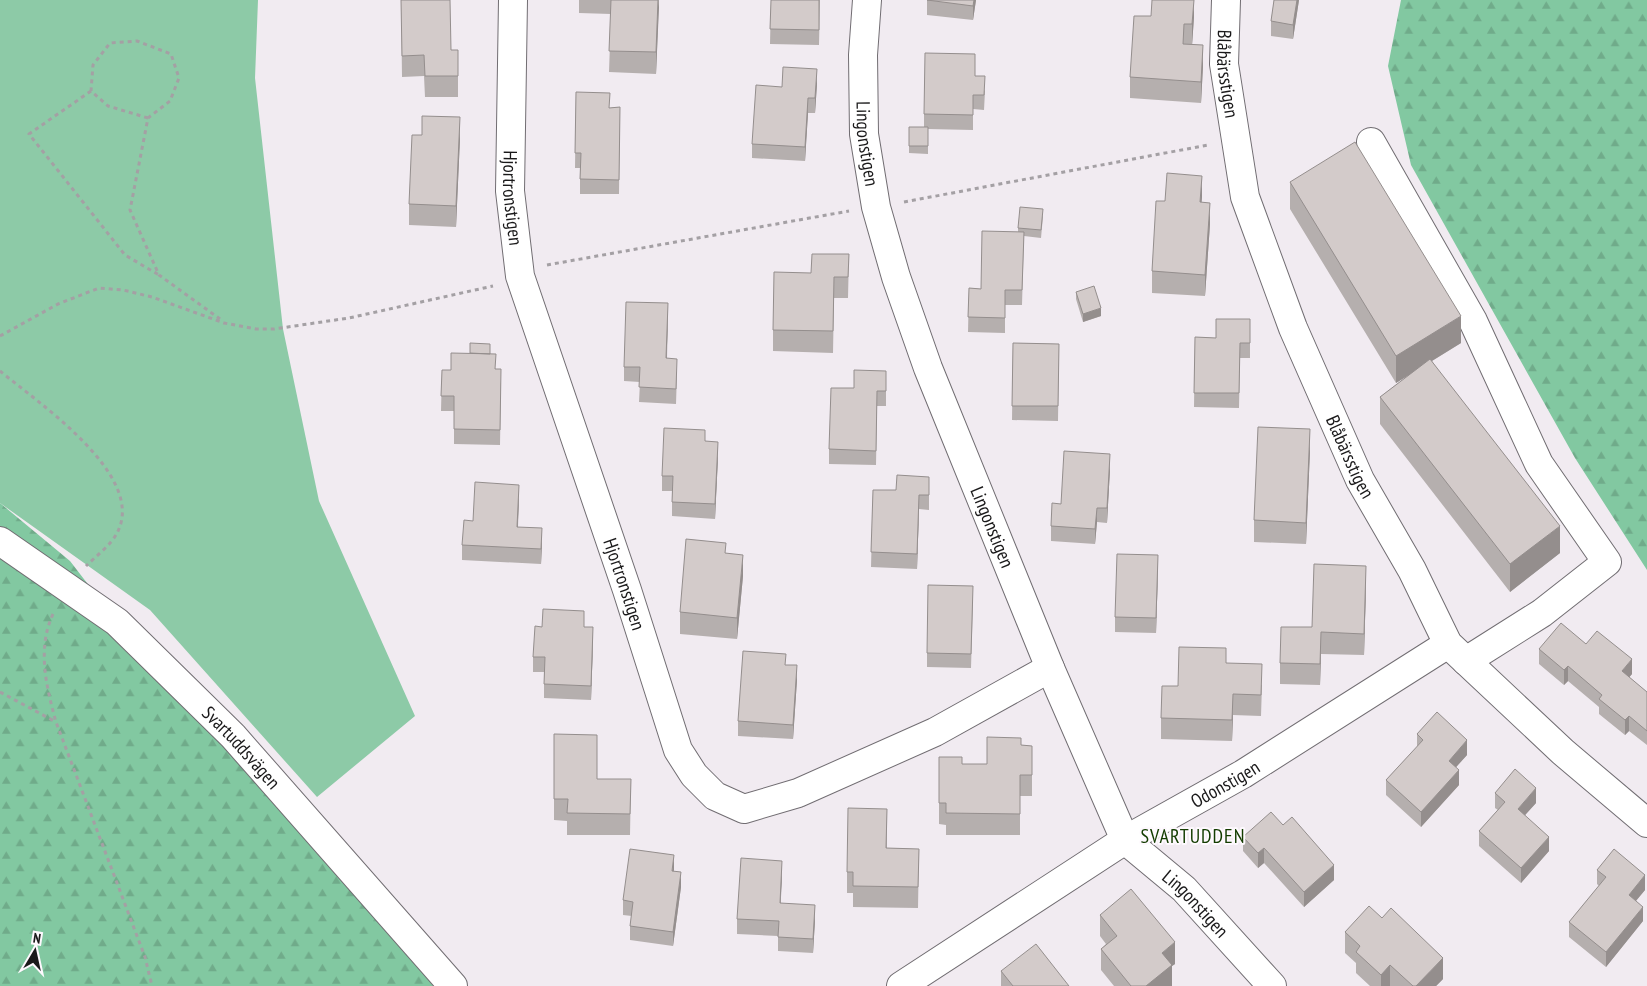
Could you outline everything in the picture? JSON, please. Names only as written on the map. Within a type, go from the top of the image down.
[{"type":"street","name":"Hjortronstigen","points":[[513,0],[510,191],[520,276],[627,590],[678,750],[694,775],[715,796],[744,809],[798,793],[935,732],[1050,668]]},
{"type":"street","name":"Lingonstigen","points":[[867,0],[863,55],[864,134],[876,207],[896,276],[928,368],[1050,668],[1125,840],[1184,889],[1272,986]]},
{"type":"street","name":"Blåbärsstigen","points":[[1226,0],[1224,64],[1245,197],[1293,328],[1360,480],[1457,652],[1563,752],[1647,823]]},
{"type":"street","name":"Odonstigen","points":[[901,986],[1125,840],[1457,652],[1542,613],[1607,562],[1538,464],[1473,321],[1371,142]]},
{"type":"street","name":"Svartuddsvägen","points":[[0,541],[117,622],[138,642],[233,736],[453,986]]},
{"type":"path","points":[[91,91],[93,65],[110,43],[137,41],[170,54],[179,78],[170,101],[148,118],[130,210],[159,275]]},
{"type":"path","points":[[91,91],[29,134],[125,255],[159,275],[224,322]]},
{"type":"path","points":[[91,91],[108,106],[148,118]]},
{"type":"path","points":[[0,336],[58,304],[99,288],[122,290],[152,297],[224,322],[256,329],[292,328],[486,288],[520,276]]},
{"type":"path","points":[[0,371],[70,429],[102,460],[112,475],[120,493],[123,503],[117,532],[81,572]]},
{"type":"path","points":[[56,609],[45,632],[42,655],[50,700],[56,722],[145,957],[152,986]]},
{"type":"path","points":[[0,692],[56,722]]},
{"type":"green space","points":[[0,0],[258,0],[255,78],[283,329],[319,501],[415,716],[317,797],[150,610],[0,503]]},
{"type":"green space","points":[[1401,0],[1647,0],[1647,570],[1575,458],[1411,165],[1388,66]]},
{"type":"green space","points":[[0,503],[70,561],[134,644],[453,986],[0,986]]},
{"type":"building","points":[[401,0],[450,0],[451,50],[458,50],[458,76],[425,76],[424,55],[402,56]]},
{"type":"building","points":[[611,0],[658,0],[656,52],[609,51]]},
{"type":"building","points":[[771,0],[819,0],[819,30],[770,29]]},
{"type":"building","points":[[927,0],[974,0],[973,6]]},
{"type":"building","points":[[1152,0],[1194,0],[1192,24],[1184,24],[1183,44],[1203,45],[1201,82],[1130,77],[1134,16],[1151,16]]},
{"type":"building","points":[[1274,0],[1297,0],[1293,25],[1271,21]]},
{"type":"building","points":[[925,53],[975,54],[975,76],[985,76],[984,95],[973,95],[973,115],[924,114]]},
{"type":"building","points":[[783,67],[817,69],[815,98],[808,98],[805,147],[752,144],[756,85],[782,87]]},
{"type":"building","points":[[576,92],[610,93],[609,108],[620,107],[619,180],[580,179],[581,153],[575,153]]},
{"type":"building","points":[[422,116],[460,117],[456,206],[409,204],[412,135],[422,135]]},
{"type":"building","points":[[909,127],[928,127],[928,146],[909,146]]},
{"type":"building","points":[[1355,142],[1461,316],[1396,356],[1290,182]]},
{"type":"building","points":[[1167,173],[1202,176],[1200,202],[1210,203],[1205,275],[1152,271],[1156,201],[1165,201]]},
{"type":"building","points":[[1020,207],[1043,209],[1041,230],[1018,228]]},
{"type":"building","points":[[982,231],[1024,232],[1022,290],[1005,290],[1005,318],[968,317],[969,288],[981,289]]},
{"type":"building","points":[[812,254],[849,254],[848,277],[834,277],[833,331],[773,330],[774,272],[811,273]]},
{"type":"building","points":[[1094,286],[1101,308],[1083,314],[1076,292]]},
{"type":"building","points":[[626,302],[668,303],[666,358],[677,359],[676,389],[639,387],[640,367],[624,367]]},
{"type":"building","points":[[1216,319],[1250,319],[1250,343],[1240,343],[1239,393],[1194,393],[1195,337],[1216,338]]},
{"type":"building","points":[[470,343],[490,344],[490,354],[470,353]]},
{"type":"building","points":[[1013,343],[1059,344],[1058,406],[1012,406]]},
{"type":"building","points":[[451,353],[496,354],[495,369],[501,369],[500,430],[454,429],[454,396],[441,396],[442,370],[451,370]]},
{"type":"building","points":[[1430,359],[1560,526],[1510,564],[1380,397]]},
{"type":"building","points":[[854,370],[886,371],[886,391],[877,391],[876,451],[829,449],[831,388],[854,388]]},
{"type":"building","points":[[1258,427],[1310,429],[1306,523],[1254,520]]},
{"type":"building","points":[[664,428],[705,430],[705,441],[718,442],[715,504],[672,502],[673,476],[662,476]]},
{"type":"building","points":[[1064,451],[1110,454],[1107,508],[1097,508],[1095,529],[1051,526],[1052,503],[1061,504]]},
{"type":"building","points":[[897,475],[929,477],[929,495],[919,495],[917,554],[871,552],[873,490],[896,490]]},
{"type":"building","points":[[475,482],[519,485],[517,527],[542,528],[541,549],[462,545],[464,520],[473,521]]},
{"type":"building","points":[[686,539],[726,543],[725,553],[743,555],[737,618],[680,612]]},
{"type":"building","points":[[1117,554],[1158,555],[1156,618],[1115,617]]},
{"type":"building","points":[[1314,564],[1366,566],[1364,634],[1321,632],[1320,664],[1280,663],[1281,627],[1312,627]]},
{"type":"building","points":[[928,585],[973,586],[971,654],[927,653]]},
{"type":"building","points":[[543,609],[584,611],[584,627],[593,627],[591,686],[544,684],[545,657],[533,657],[535,626],[542,627]]},
{"type":"building","points":[[1561,623],[1586,644],[1597,631],[1632,659],[1622,671],[1647,692],[1647,731],[1629,716],[1625,720],[1599,699],[1602,695],[1568,666],[1564,670],[1539,649]]},
{"type":"building","points":[[1179,647],[1226,648],[1226,663],[1262,664],[1261,695],[1233,694],[1232,720],[1161,718],[1162,686],[1178,686]]},
{"type":"building","points":[[743,651],[786,654],[785,665],[797,665],[793,725],[738,721]]},
{"type":"building","points":[[1437,712],[1467,740],[1449,761],[1459,770],[1421,812],[1386,780],[1423,740],[1417,734]]},
{"type":"building","points":[[554,734],[597,735],[597,779],[631,779],[630,814],[567,813],[568,799],[554,799]]},
{"type":"building","points":[[987,737],[1021,738],[1021,745],[1032,746],[1032,775],[1020,775],[1020,814],[946,813],[946,803],[939,803],[939,757],[962,757],[962,764],[987,764]]},
{"type":"building","points":[[1515,769],[1536,788],[1518,809],[1549,837],[1521,868],[1479,831],[1505,802],[1495,793]]},
{"type":"building","points":[[848,808],[887,809],[886,848],[919,849],[918,887],[853,886],[853,872],[847,872]]},
{"type":"building","points":[[1271,812],[1283,825],[1292,817],[1334,865],[1304,892],[1264,848],[1258,853],[1243,837]]},
{"type":"building","points":[[630,849],[674,855],[672,871],[681,872],[673,932],[630,926],[633,902],[623,900]]},
{"type":"building","points":[[1614,849],[1645,875],[1629,895],[1643,907],[1606,952],[1569,922],[1606,877],[1597,870]]},
{"type":"building","points":[[741,858],[782,861],[780,903],[815,905],[813,939],[778,937],[779,921],[737,919]]},
{"type":"building","points":[[1131,889],[1175,942],[1162,953],[1172,965],[1146,986],[1131,986],[1101,949],[1117,936],[1100,915]]},
{"type":"building","points":[[1369,906],[1382,918],[1391,908],[1443,958],[1416,986],[1413,986],[1390,965],[1381,975],[1356,952],[1360,946],[1345,932]]},
{"type":"building","points":[[1036,944],[1069,986],[1013,986],[1001,971]]},
{"type":"district","name":"SVARTUDDEN","points":[[1193,836]]}]
